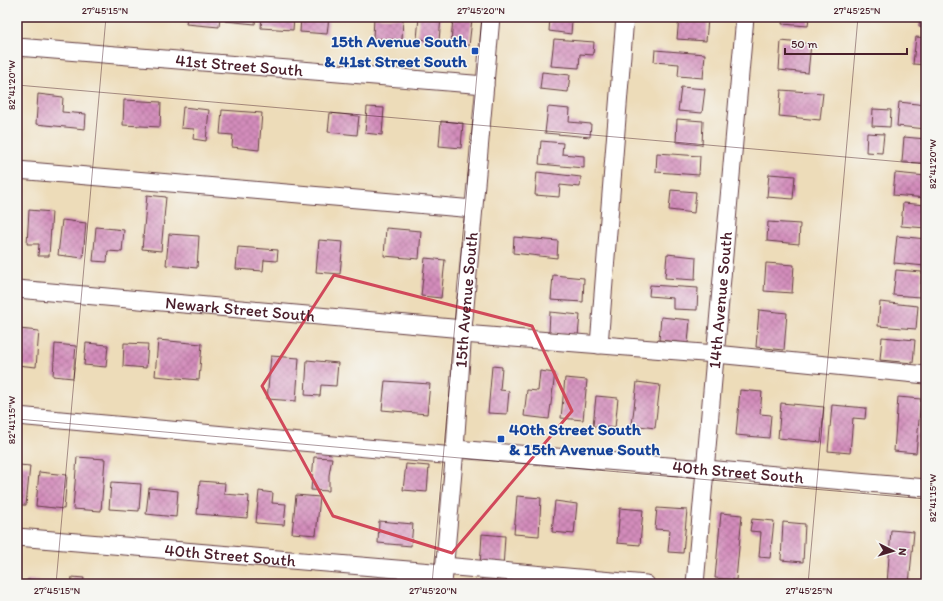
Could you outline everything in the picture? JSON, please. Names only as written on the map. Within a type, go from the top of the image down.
[{"type":"street","name":"15th Avenue South","points":[[444,574],[463,332],[491,17]]},
{"type":"street","points":[[599,345],[625,17]]},
{"type":"street","name":"14th Avenue South","points":[[696,584],[745,17]]},
{"type":"street","name":"41st Street South","points":[[17,47],[485,85]]},
{"type":"street","points":[[17,170],[474,209]]},
{"type":"street","name":"Newark Street South","points":[[17,289],[926,375]]},
{"type":"street","name":"40th Street South","points":[[17,416],[454,452],[706,468],[926,488]]},
{"type":"street","name":"40th Street South","points":[[17,537],[444,574],[646,584]]},
{"type":"highlighted area","points":[[334,275],[532,326],[572,411],[452,553],[333,516],[262,386]]},
{"type":"building","points":[[137,17],[137,20],[114,18]]},
{"type":"building","points":[[187,17],[220,17],[219,27],[186,24]]},
{"type":"building","points":[[226,17],[256,17],[255,24],[225,21]]},
{"type":"building","points":[[262,17],[294,17],[293,30],[261,28]]},
{"type":"building","points":[[301,17],[329,17],[327,34],[300,32]]},
{"type":"building","points":[[374,17],[403,18],[402,40],[373,38]]},
{"type":"building","points":[[419,17],[441,17],[439,41],[417,39]]},
{"type":"building","points":[[453,17],[472,19],[469,46],[451,44]]},
{"type":"building","points":[[550,17],[594,17],[593,22],[572,20],[571,34],[549,31]]},
{"type":"building","points":[[679,17],[708,19],[706,41],[677,39]]},
{"type":"building","points":[[783,17],[809,17],[808,26],[782,24]]},
{"type":"building","points":[[920,17],[926,17],[926,28],[919,27]]},
{"type":"building","points":[[916,37],[926,38],[926,65],[913,64]]},
{"type":"building","points":[[554,39],[594,42],[593,55],[580,54],[579,68],[551,66]]},
{"type":"building","points":[[781,41],[811,44],[808,73],[779,70]]},
{"type":"building","points":[[655,50],[705,54],[703,78],[678,76],[679,64],[654,62]]},
{"type":"building","points":[[542,72],[570,75],[568,92],[540,89]]},
{"type":"building","points":[[681,87],[705,89],[702,113],[678,111]]},
{"type":"building","points":[[781,90],[823,93],[820,120],[779,116]]},
{"type":"building","points":[[38,94],[63,97],[62,112],[86,114],[85,129],[36,124]]},
{"type":"building","points":[[124,100],[161,102],[160,127],[123,125]]},
{"type":"building","points":[[899,102],[926,105],[926,129],[897,126]]},
{"type":"building","points":[[183,107],[209,110],[206,141],[193,139],[194,129],[181,128]]},
{"type":"building","points":[[367,107],[384,108],[382,135],[365,133]]},
{"type":"building","points":[[548,107],[570,109],[569,122],[591,124],[590,137],[545,133]]},
{"type":"building","points":[[873,109],[891,110],[890,127],[872,126]]},
{"type":"building","points":[[222,110],[262,113],[259,150],[232,147],[233,135],[220,134]]},
{"type":"building","points":[[330,113],[359,116],[357,135],[328,132]]},
{"type":"building","points":[[677,119],[703,121],[702,145],[676,142]]},
{"type":"building","points":[[441,121],[463,123],[461,148],[439,146]]},
{"type":"building","points":[[867,133],[884,134],[882,153],[866,152]]},
{"type":"building","points":[[904,137],[926,139],[926,163],[902,162]]},
{"type":"building","points":[[541,141],[563,143],[562,154],[584,156],[584,168],[539,164]]},
{"type":"building","points":[[657,153],[700,156],[699,175],[656,172]]},
{"type":"building","points":[[537,172],[581,177],[580,187],[560,185],[559,197],[535,195]]},
{"type":"building","points":[[895,173],[926,176],[926,198],[893,195]]},
{"type":"building","points":[[769,174],[795,176],[793,199],[767,197]]},
{"type":"building","points":[[671,190],[696,192],[694,213],[669,210]]},
{"type":"building","points":[[147,195],[166,197],[161,251],[142,249]]},
{"type":"building","points":[[903,203],[926,205],[926,228],[901,226]]},
{"type":"building","points":[[29,210],[52,212],[49,256],[38,256],[39,244],[27,244]]},
{"type":"building","points":[[62,220],[86,223],[83,258],[58,255]]},
{"type":"building","points":[[768,222],[800,224],[799,244],[767,241]]},
{"type":"building","points":[[96,227],[124,230],[122,252],[108,251],[107,262],[93,261]]},
{"type":"building","points":[[386,228],[421,231],[419,259],[384,256]]},
{"type":"building","points":[[169,234],[199,236],[197,268],[166,265]]},
{"type":"building","points":[[897,236],[926,239],[925,266],[894,263]]},
{"type":"building","points":[[514,237],[558,241],[557,258],[513,253]]},
{"type":"building","points":[[319,240],[343,242],[340,274],[316,272]]},
{"type":"building","points":[[238,247],[278,250],[277,261],[264,260],[263,271],[236,269]]},
{"type":"building","points":[[667,254],[696,257],[695,280],[665,278]]},
{"type":"building","points":[[425,258],[445,260],[441,298],[421,296]]},
{"type":"building","points":[[766,263],[794,265],[792,293],[764,291]]},
{"type":"building","points":[[896,270],[922,272],[920,297],[893,295]]},
{"type":"building","points":[[553,275],[584,278],[583,302],[551,300]]},
{"type":"building","points":[[650,285],[698,288],[697,310],[673,309],[673,298],[649,296]]},
{"type":"building","points":[[880,302],[918,306],[916,329],[878,326]]},
{"type":"building","points":[[759,310],[787,313],[784,350],[756,347]]},
{"type":"building","points":[[550,312],[580,315],[578,336],[549,333]]},
{"type":"building","points":[[661,317],[690,320],[688,343],[659,340]]},
{"type":"building","points":[[19,329],[39,331],[36,367],[17,365]]},
{"type":"building","points":[[882,337],[915,340],[913,363],[880,360]]},
{"type":"building","points":[[158,340],[202,344],[199,380],[155,376]]},
{"type":"building","points":[[86,343],[108,345],[106,367],[84,365]]},
{"type":"building","points":[[124,343],[148,344],[146,368],[123,366]]},
{"type":"building","points":[[55,344],[76,346],[73,378],[53,376]]},
{"type":"building","points":[[271,356],[299,358],[296,401],[267,399]]},
{"type":"building","points":[[307,360],[338,363],[336,386],[321,385],[320,396],[305,395]]},
{"type":"building","points":[[492,366],[502,367],[500,390],[509,391],[507,414],[488,413]]},
{"type":"building","points":[[540,371],[555,373],[549,419],[524,416],[527,390],[538,391]]},
{"type":"building","points":[[565,378],[587,380],[583,420],[561,418]]},
{"type":"building","points":[[385,381],[430,384],[427,414],[382,410]]},
{"type":"building","points":[[637,382],[660,385],[655,428],[632,425]]},
{"type":"building","points":[[740,390],[762,392],[760,414],[771,415],[769,438],[736,435]]},
{"type":"building","points":[[596,396],[618,398],[615,428],[593,426]]},
{"type":"building","points":[[898,397],[921,399],[916,453],[894,451]]},
{"type":"building","points":[[781,403],[824,407],[821,442],[778,438]]},
{"type":"building","points":[[832,405],[866,408],[865,419],[853,418],[850,453],[828,451]]},
{"type":"building","points":[[77,457],[105,459],[101,511],[73,509]]},
{"type":"building","points":[[314,457],[332,458],[329,475],[329,491],[311,490]]},
{"type":"building","points":[[406,464],[429,466],[427,492],[403,490]]},
{"type":"building","points":[[19,465],[30,466],[26,505],[17,505],[17,478]]},
{"type":"building","points":[[39,472],[67,475],[64,509],[36,506]]},
{"type":"building","points":[[200,481],[225,483],[224,494],[249,496],[247,518],[197,514]]},
{"type":"building","points":[[111,482],[141,484],[139,511],[109,509]]},
{"type":"building","points":[[149,488],[178,491],[176,517],[146,514]]},
{"type":"building","points":[[259,491],[273,493],[272,503],[286,504],[284,525],[256,523]]},
{"type":"building","points":[[296,495],[320,497],[316,535],[292,533]]},
{"type":"building","points":[[517,496],[541,498],[539,536],[514,534]]},
{"type":"building","points":[[555,501],[577,504],[574,534],[552,532]]},
{"type":"building","points":[[620,508],[643,510],[640,545],[617,543]]},
{"type":"building","points":[[657,508],[687,510],[683,553],[668,552],[670,530],[655,529]]},
{"type":"building","points":[[721,513],[742,515],[736,580],[715,578]]},
{"type":"building","points":[[752,519],[774,521],[770,558],[759,557],[761,532],[750,531]]},
{"type":"building","points":[[379,521],[413,524],[411,546],[378,543]]},
{"type":"building","points":[[783,522],[805,524],[803,562],[781,560]]},
{"type":"building","points":[[891,530],[914,532],[909,584],[887,584]]},
{"type":"building","points":[[482,534],[505,536],[503,569],[480,567]]},
{"type":"building","points":[[72,577],[84,578],[83,584],[71,584]]},
{"type":"building","points":[[482,578],[512,580],[512,584],[481,584]]},
{"type":"building","points":[[27,580],[55,582],[54,584],[26,584]]},
{"type":"place","name":"15th Avenue South & 41st Street South","points":[[475,51]]},
{"type":"place","name":"40th Street South & 15th Avenue South","points":[[501,439]]}]
